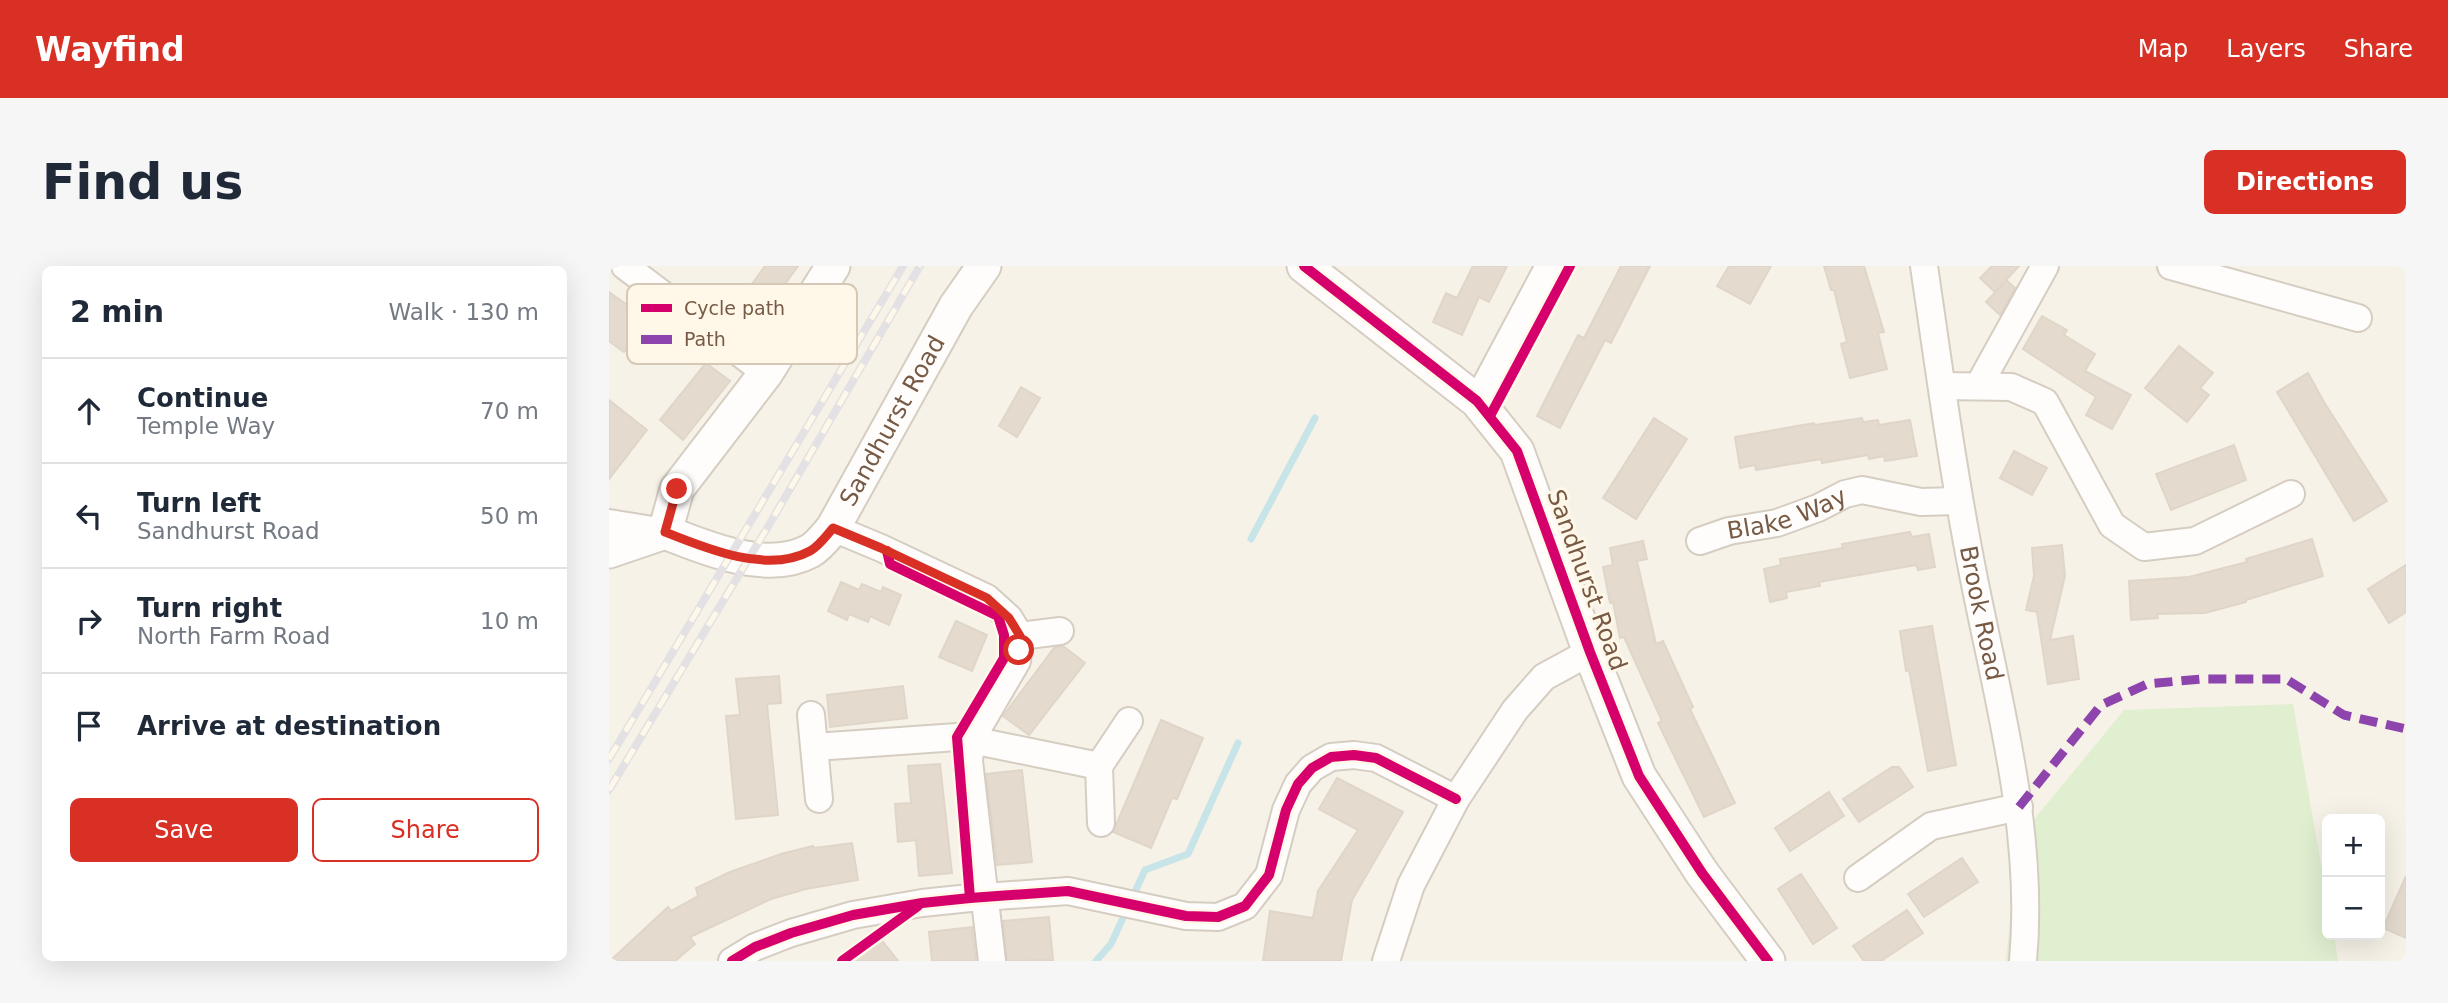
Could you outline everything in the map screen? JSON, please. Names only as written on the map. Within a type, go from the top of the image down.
[{"type":"street","points":[[625,266],[649,284]]},
{"type":"street","points":[[822,284],[833,266]]},
{"type":"street","name":"Sandhurst Road","points":[[665,532],[707,550],[775,562],[793,559],[813,550],[833,528],[956,306],[984,266]]},
{"type":"street","name":"Sandhurst Road","points":[[1304,266],[1477,401],[1517,451],[1590,652],[1639,776],[1702,873],[1768,961]]},
{"type":"street","points":[[1477,401],[1549,266]]},
{"type":"street","name":"Brook Road","points":[[1924,266],[1958,501],[2024,842],[2027,922],[2023,961]]},
{"type":"street","points":[[1979,385],[2045,266]]},
{"type":"street","points":[[2171,266],[2358,318]]},
{"type":"street","points":[[754,364],[766,373]]},
{"type":"street","points":[[665,532],[677,489],[772,364]]},
{"type":"street","points":[[1941,386],[2011,387],[2045,402],[2112,525],[2144,547],[2196,541],[2291,494]]},
{"type":"street","name":"Blake Way","points":[[1700,541],[1729,531],[1777,523],[1818,508],[1845,494],[1862,490],[1921,502],[1958,501]]},
{"type":"street","points":[[609,523],[665,532]]},
{"type":"street","points":[[833,528],[987,598],[1009,618],[1020,636],[1017,661],[971,740],[969,761],[992,961]]},
{"type":"street","points":[[609,551],[665,532]]},
{"type":"street","points":[[1020,636],[1060,631]]},
{"type":"street","points":[[1386,961],[1411,885],[1456,799],[1515,709],[1544,677],[1590,652]]},
{"type":"street","points":[[811,715],[819,799]]},
{"type":"street","points":[[1101,823],[1099,766],[1129,721]]},
{"type":"street","points":[[815,747],[957,737],[1099,766]]},
{"type":"street","points":[[732,961],[755,947],[853,915],[922,903],[986,897],[1068,891],[1186,916],[1218,917],[1245,906],[1269,875],[1286,810],[1298,784],[1312,768],[1331,757],[1354,755],[1376,758],[1456,799]]},
{"type":"street","points":[[1857,878],[1931,826],[2019,807]]},
{"type":"green space","points":[[2293,704],[2322,870],[2322,940],[2335,940],[2338,961],[2006,961],[2018,839],[2124,710]]},
{"type":"building","points":[[765,266],[798,266],[785,284],[752,284]]},
{"type":"building","points":[[1473,266],[1507,266],[1489,302],[1479,297],[1462,335],[1433,322],[1446,293],[1457,298]]},
{"type":"building","points":[[1621,266],[1650,266],[1611,343],[1605,340],[1560,428],[1537,416],[1578,335],[1584,338]]},
{"type":"building","points":[[1729,266],[1771,266],[1750,304],[1717,286]]},
{"type":"building","points":[[1824,266],[1864,266],[1884,332],[1878,333],[1887,369],[1850,378],[1841,344],[1847,342],[1834,290],[1831,290]]},
{"type":"building","points":[[1992,266],[2019,266],[2006,280],[2015,288],[2000,315],[1986,302],[2005,282],[1995,292],[1980,278]]},
{"type":"building","points":[[609,292],[627,305],[627,348],[624,352],[609,341]]},
{"type":"building","points":[[2042,316],[2067,330],[2064,335],[2095,354],[2085,371],[2131,395],[2112,429],[2086,415],[2096,397],[2023,349]]},
{"type":"building","points":[[2179,346],[2213,373],[2200,388],[2209,395],[2187,422],[2145,388]]},
{"type":"building","points":[[705,364],[730,381],[683,440],[660,420]]},
{"type":"building","points":[[2308,373],[2387,501],[2354,521],[2277,392]]},
{"type":"building","points":[[1021,387],[1040,398],[1017,437],[999,426]]},
{"type":"building","points":[[609,400],[647,430],[609,479]]},
{"type":"building","points":[[1654,418],[1687,439],[1636,519],[1603,498]]},
{"type":"building","points":[[1862,418],[1863,422],[1878,420],[1879,425],[1910,420],[1917,456],[1885,461],[1884,456],[1869,459],[1868,455],[1822,463],[1821,459],[1756,470],[1755,465],[1740,468],[1735,437],[1814,423]]},
{"type":"building","points":[[2234,445],[2246,480],[2171,510],[2156,474]]},
{"type":"building","points":[[2014,451],[2047,468],[2032,495],[2000,478]]},
{"type":"building","points":[[1910,532],[1912,537],[1929,534],[1935,567],[1918,570],[1916,565],[1819,582],[1820,586],[1786,592],[1787,598],[1770,602],[1764,569],[1781,565],[1780,559]]},
{"type":"building","points":[[2312,539],[2323,576],[2205,613],[2157,614],[2158,618],[2131,620],[2129,581],[2189,577],[2247,562],[2246,559]]},
{"type":"building","points":[[1643,541],[1647,559],[1637,561],[1656,644],[1663,641],[1693,707],[1690,709],[1735,803],[1704,817],[1658,723],[1662,721],[1624,637],[1620,638],[1613,602],[1610,603],[1603,567],[1613,565],[1610,548]]},
{"type":"building","points":[[2062,545],[2065,576],[2050,640],[2073,636],[2079,679],[2048,684],[2037,612],[2026,610],[2034,576],[2032,548]]},
{"type":"building","points":[[2406,565],[2406,612],[2389,623],[2368,589]]},
{"type":"building","points":[[841,582],[859,590],[862,584],[881,592],[883,587],[901,595],[889,625],[870,616],[868,622],[849,614],[847,620],[828,611]]},
{"type":"building","points":[[956,621],[987,635],[972,671],[939,657]]},
{"type":"building","points":[[1932,626],[1956,765],[1928,771],[1900,631]]},
{"type":"building","points":[[1063,646],[1085,663],[1029,735],[1003,716],[1054,648]]},
{"type":"building","points":[[779,676],[781,703],[767,704],[778,815],[736,819],[726,716],[740,715],[736,679]]},
{"type":"building","points":[[903,686],[907,718],[830,727],[827,695]]},
{"type":"building","points":[[1161,720],[1203,738],[1177,799],[1172,798],[1151,848],[1113,832]]},
{"type":"building","points":[[940,764],[952,873],[919,876],[916,840],[898,842],[895,804],[911,803],[908,766]]},
{"type":"building","points":[[1892,767],[1899,767],[1913,787],[1859,822],[1843,799]]},
{"type":"building","points":[[1022,770],[1032,862],[997,865],[986,774]]},
{"type":"building","points":[[1337,778],[1403,812],[1352,900],[1341,961],[1263,961],[1270,911],[1313,918],[1318,891],[1358,830],[1319,809]]},
{"type":"building","points":[[1829,792],[1844,816],[1790,851],[1775,828]]},
{"type":"building","points":[[852,843],[858,880],[806,889],[771,899],[690,937],[695,944],[675,961],[610,961],[668,907],[671,911],[698,896],[696,888],[730,872],[781,854],[813,846]]},
{"type":"building","points":[[1962,858],[1978,882],[1924,917],[1908,894]]},
{"type":"building","points":[[1801,874],[1837,928],[1813,944],[1778,889]]},
{"type":"building","points":[[2406,876],[2406,938],[2385,929]]},
{"type":"building","points":[[1907,910],[1923,933],[1881,961],[1864,961],[1853,946]]},
{"type":"building","points":[[1049,917],[1053,960],[1007,961],[1003,921]]},
{"type":"building","points":[[972,927],[976,961],[932,961],[929,932]]},
{"type":"building","points":[[880,938],[898,961],[849,961]]},
{"type":"waterway","points":[[1251,539],[1315,418]]},
{"type":"waterway","points":[[1096,961],[1111,944],[1145,870],[1188,854],[1238,743]]},
{"type":"railway","points":[[857,343],[903,266]]},
{"type":"railway","points":[[609,790],[769,525],[920,266]]},
{"type":"railway","points":[[609,759],[845,364]]},
{"type":"marked path","points":[[2019,807],[2101,705],[2147,684],[2201,679],[2286,679],[2344,715],[2406,729]]},
{"type":"cycle path","points":[[1304,266],[1477,401],[1517,451],[1590,652],[1639,776],[1702,873],[1768,961]]},
{"type":"cycle path","points":[[1490,416],[1570,266]]},
{"type":"cycle path","points":[[887,551],[890,564],[998,616],[1004,635],[1004,658],[957,737],[970,898]]},
{"type":"cycle path","points":[[732,961],[755,947],[791,933],[853,915],[970,898],[1068,891],[1186,916],[1218,917],[1245,906],[1269,875],[1286,810],[1298,784],[1312,768],[1331,757],[1354,755],[1376,758],[1456,799]]},
{"type":"cycle path","points":[[842,961],[918,906]]},
{"type":"route","points":[[677,489],[665,532],[707,550],[775,562],[793,559],[813,550],[833,528],[987,598],[1009,618],[1020,636],[1019,650]]}]
